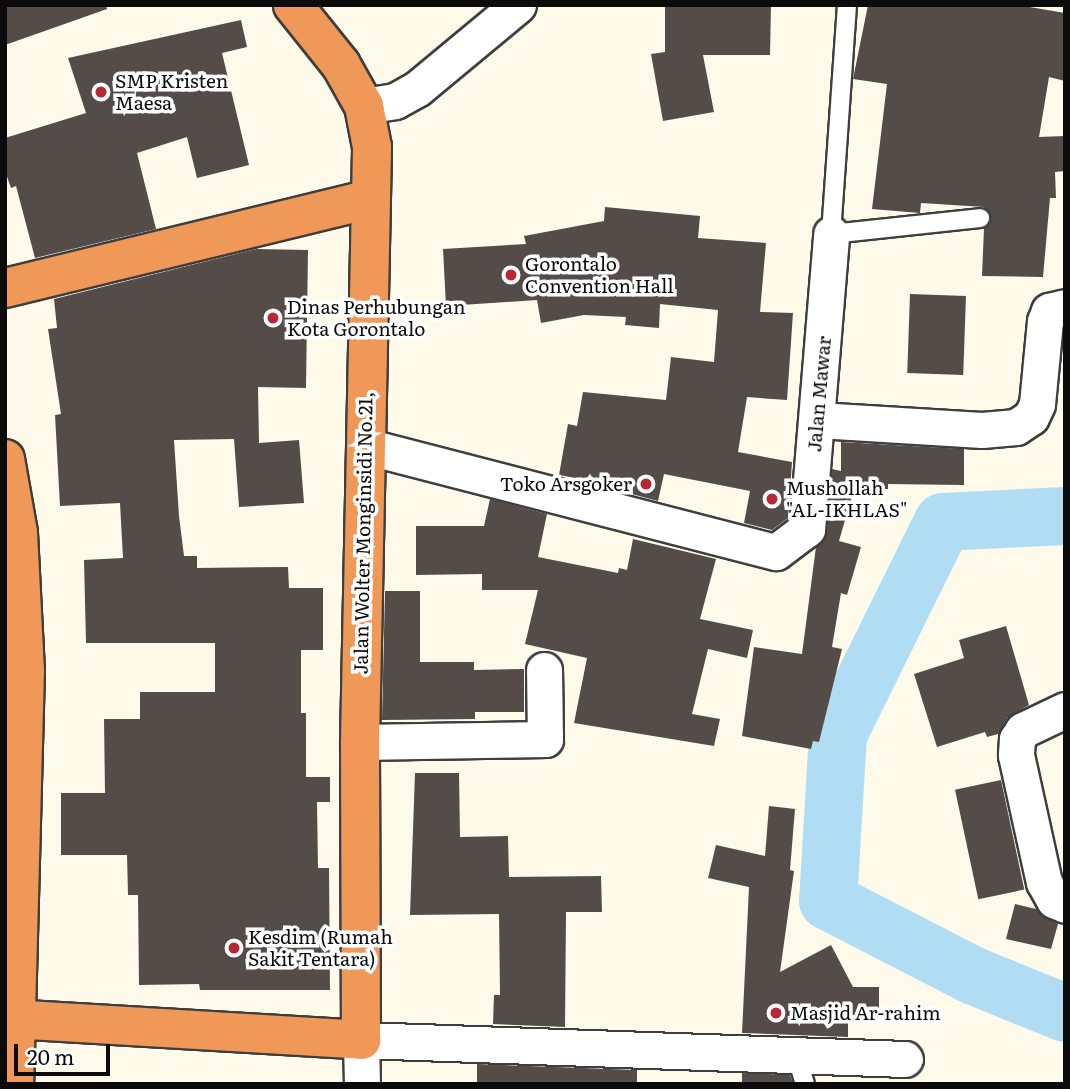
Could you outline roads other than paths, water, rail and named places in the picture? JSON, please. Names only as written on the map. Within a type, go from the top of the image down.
[{"type":"highway","name":"Jalan Wolter Monginsidi No.21,","points":[[293,5],[341,65],[364,106],[372,146],[359,742],[360,1040]]},
{"type":"highway","points":[[5,288],[369,199]]},
{"type":"highway","points":[[5,459],[18,533],[9,1019],[13,1084]]},
{"type":"highway","points":[[9,1019],[360,1040]]},
{"type":"street","points":[[364,106],[395,102],[418,88],[518,5]]},
{"type":"street","name":"Jalan Mawar","points":[[365,446],[776,552],[807,529],[818,420],[831,234]]},
{"type":"street","points":[[818,420],[982,430],[1016,427],[1031,417],[1037,404],[1045,321],[1049,312],[1065,307]]},
{"type":"street","points":[[359,742],[545,739],[544,670]]},
{"type":"street","points":[[1065,710],[1023,730],[1017,739],[1016,755],[1044,882],[1054,900],[1065,905]]},
{"type":"street","points":[[360,1040],[801,1071],[905,1059]]},
{"type":"street","name":"Jalan Wolter Monginsidi No.21,","points":[[360,1040],[362,1084]]},
{"type":"lane","name":"Jalan Mawar","points":[[831,234],[847,5]]},
{"type":"lane","points":[[831,234],[980,218]]},
{"type":"waterway","points":[[1065,516],[943,522],[838,734],[828,901],[974,976],[1065,1013]]},
{"type":"place","name":"SMP Kristen Maesa","points":[[101,92]]},
{"type":"place","name":"Gorontalo Convention Hall","points":[[511,275]]},
{"type":"place","name":"Dinas Perhubungan Kota Gorontalo","points":[[273,318]]},
{"type":"place","name":"Toko Arsgoker","points":[[646,484]]},
{"type":"place","name":"Mushollah \"AL-IKHLAS\"","points":[[772,499]]},
{"type":"place","name":"Kesdim (Rumah Sakit Tentara)","points":[[234,948]]},
{"type":"place","name":"Masjid Ar-rahim","points":[[776,1013]]}]
